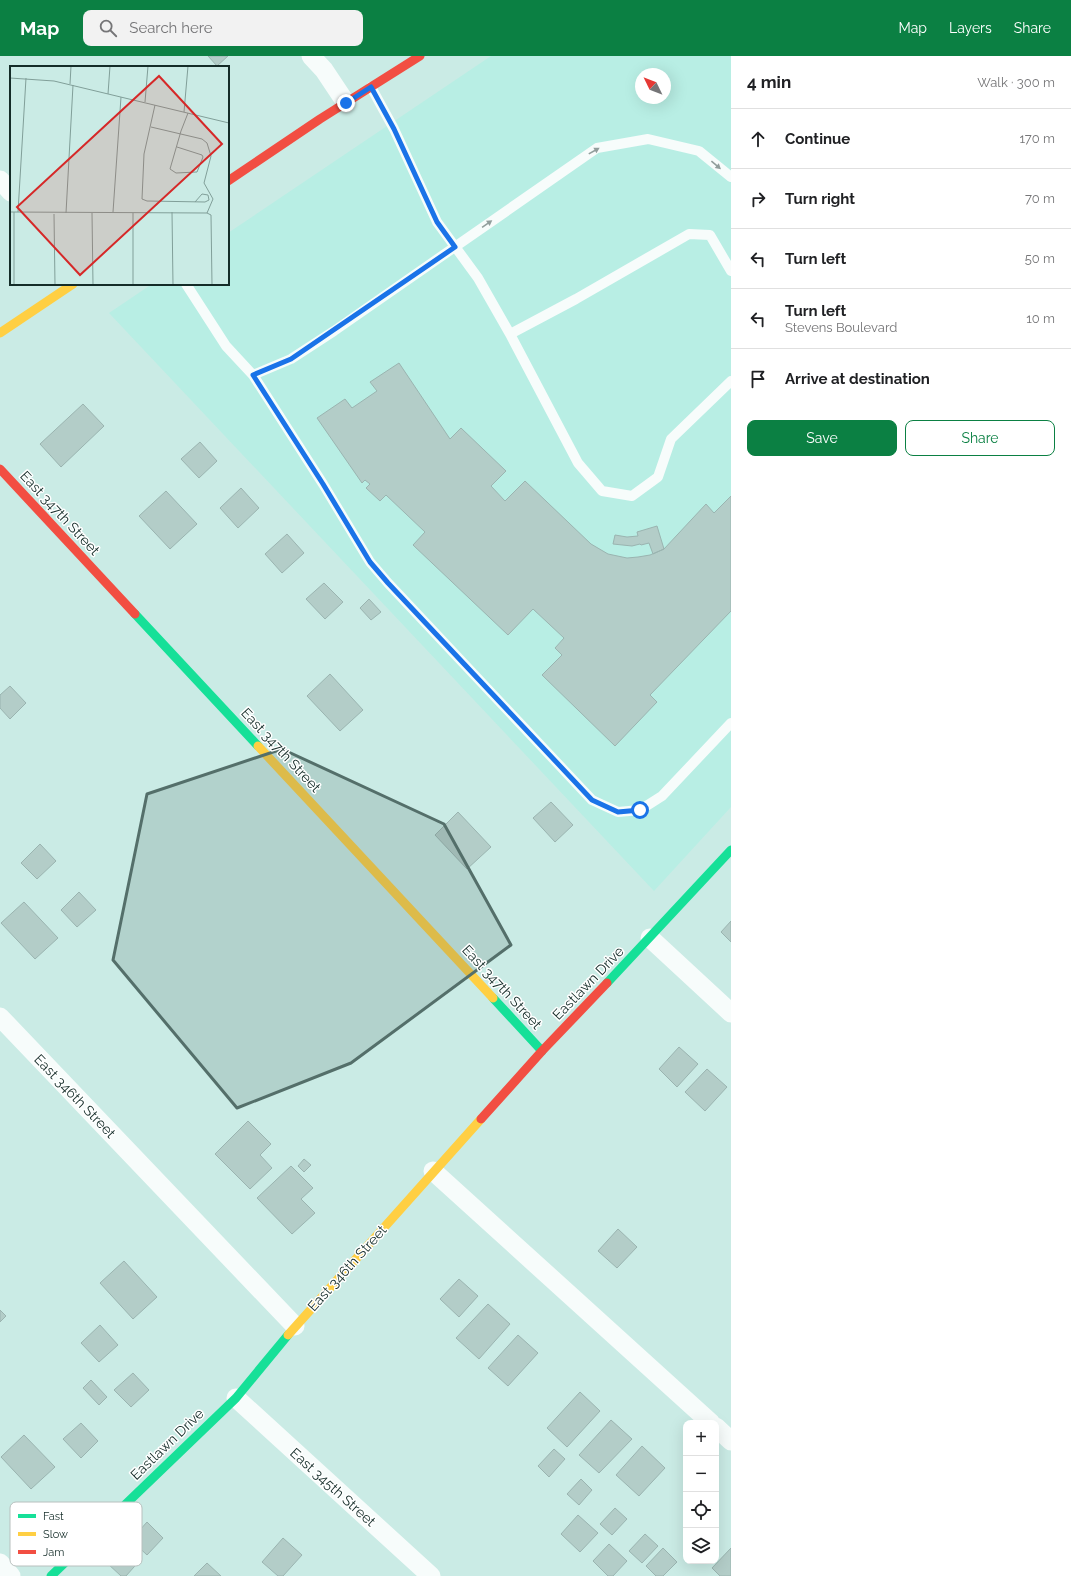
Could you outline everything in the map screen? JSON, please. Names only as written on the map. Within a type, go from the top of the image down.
[{"type":"street","points":[[311,56],[324,70],[346,103]]},
{"type":"street","points":[[229,180],[420,56]]},
{"type":"street","points":[[0,180],[10,191]]},
{"type":"street","points":[[0,333],[72,285]]},
{"type":"street","name":"East 347th Street","points":[[0,469],[542,1051]]},
{"type":"street","name":"Eastlawn Drive","points":[[433,1171],[542,1051],[650,938],[731,850]]},
{"type":"street","points":[[650,938],[731,1013]]},
{"type":"street","name":"East 346th Street","points":[[0,1017],[296,1326],[433,1171]]},
{"type":"street","points":[[433,1171],[708,1420]]},
{"type":"street","name":"Eastlawn Drive","points":[[128,1502],[236,1398],[296,1326]]},
{"type":"street","name":"East 345th Street","points":[[236,1398],[431,1576]]},
{"type":"street","points":[[719,1430],[731,1441]]},
{"type":"street","points":[[0,1563],[11,1576]]},
{"type":"street","name":"Eastlawn Drive","points":[[51,1576],[61,1566]]},
{"type":"lane","points":[[371,87],[394,129],[437,222],[478,278],[510,334],[578,462],[602,491],[632,496],[658,477],[671,439],[731,381]]},
{"type":"lane","points":[[253,375],[291,359],[597,148],[648,140],[699,151],[731,178]]},
{"type":"lane","points":[[510,334],[576,299],[689,234],[710,235],[731,271]]},
{"type":"lane","points":[[187,285],[226,346],[253,375],[323,484],[370,562],[393,589],[592,800],[618,812],[640,810],[662,796],[731,723]]},
{"type":"highlighted area","points":[[282,749],[444,824],[511,945],[351,1063],[237,1108],[113,960],[147,794]]},
{"type":"shaded area","points":[[491,56],[731,56],[731,807],[654,891],[109,313],[151,285],[229,285],[229,232]]},
{"type":"building","points":[[208,56],[228,56],[217,66]]},
{"type":"building","points":[[399,363],[450,439],[461,428],[506,471],[491,486],[505,501],[525,481],[591,544],[608,554],[627,558],[650,555],[664,549],[706,504],[714,513],[731,496],[731,611],[650,695],[657,702],[615,746],[542,675],[562,655],[555,648],[564,638],[533,609],[508,635],[413,545],[425,532],[386,495],[380,501],[366,488],[370,484],[365,480],[362,483],[317,418],[345,399],[352,408],[377,391],[370,382]]},
{"type":"building","points":[[83,404],[104,426],[61,467],[40,444]]},
{"type":"building","points":[[200,442],[217,461],[199,478],[181,459]]},
{"type":"building","points":[[241,488],[259,508],[238,528],[220,508]]},
{"type":"building","points":[[166,491],[197,524],[170,549],[139,516]]},
{"type":"building","points":[[657,526],[664,549],[653,554],[649,543],[632,546],[613,544],[615,535],[627,537],[638,536],[637,532]]},
{"type":"building","points":[[287,534],[304,553],[282,573],[265,554]]},
{"type":"building","points":[[324,583],[343,602],[325,619],[306,599]]},
{"type":"building","points":[[369,599],[381,612],[371,620],[360,608]]},
{"type":"building","points":[[330,674],[363,710],[340,731],[307,696]]},
{"type":"building","points":[[10,686],[26,703],[10,719],[0,708],[0,695]]},
{"type":"building","points":[[551,802],[573,825],[555,842],[533,818]]},
{"type":"building","points":[[458,812],[491,847],[467,869],[435,835]]},
{"type":"building","points":[[40,844],[56,861],[37,879],[21,863]]},
{"type":"building","points":[[79,892],[96,910],[77,927],[61,910]]},
{"type":"building","points":[[24,902],[58,938],[35,959],[1,923]]},
{"type":"building","points":[[731,921],[731,942],[721,932]]},
{"type":"building","points":[[679,1047],[698,1064],[677,1087],[659,1069]]},
{"type":"building","points":[[707,1069],[727,1087],[705,1111],[685,1092]]},
{"type":"building","points":[[248,1121],[271,1144],[260,1155],[272,1168],[250,1189],[215,1154]]},
{"type":"building","points":[[304,1159],[311,1165],[304,1172],[298,1166]]},
{"type":"building","points":[[291,1166],[313,1188],[301,1199],[315,1213],[292,1234],[257,1198]]},
{"type":"building","points":[[618,1229],[637,1247],[617,1268],[598,1251]]},
{"type":"building","points":[[124,1261],[157,1297],[133,1319],[100,1283]]},
{"type":"building","points":[[459,1279],[478,1296],[459,1317],[440,1299]]},
{"type":"building","points":[[488,1304],[510,1324],[479,1359],[456,1338]]},
{"type":"building","points":[[0,1310],[6,1316],[0,1322]]},
{"type":"building","points":[[100,1325],[118,1345],[99,1362],[81,1343]]},
{"type":"building","points":[[518,1335],[538,1353],[508,1386],[488,1368]]},
{"type":"building","points":[[133,1373],[149,1390],[131,1407],[114,1390]]},
{"type":"building","points":[[91,1380],[107,1397],[99,1405],[83,1388]]},
{"type":"building","points":[[580,1392],[600,1411],[567,1447],[547,1428]]},
{"type":"building","points":[[611,1420],[632,1439],[599,1473],[579,1455]]},
{"type":"building","points":[[81,1423],[98,1441],[81,1458],[63,1439]]},
{"type":"building","points":[[24,1435],[55,1467],[31,1489],[1,1457]]},
{"type":"building","points":[[642,1446],[665,1468],[639,1496],[616,1475]]},
{"type":"building","points":[[554,1449],[565,1459],[549,1477],[538,1466]]},
{"type":"building","points":[[581,1479],[592,1490],[579,1505],[567,1494]]},
{"type":"building","points":[[615,1508],[627,1519],[612,1535],[600,1524]]},
{"type":"building","points":[[578,1515],[598,1533],[580,1552],[561,1534]]},
{"type":"building","points":[[147,1522],[163,1538],[147,1555],[142,1550],[142,1528]]},
{"type":"building","points":[[645,1534],[658,1546],[642,1563],[629,1551]]},
{"type":"building","points":[[283,1538],[302,1555],[283,1576],[278,1576],[262,1562]]},
{"type":"building","points":[[609,1544],[627,1561],[613,1576],[608,1576],[593,1561]]},
{"type":"building","points":[[663,1548],[677,1562],[663,1576],[656,1576],[646,1566]]},
{"type":"building","points":[[731,1548],[731,1576],[720,1576],[712,1568],[716,1564],[719,1564],[719,1561]]},
{"type":"building","points":[[207,1563],[221,1576],[194,1576]]},
{"type":"building","points":[[110,1566],[135,1566],[126,1576],[121,1576]]},
{"type":"traffic: fast","points":[[135,614],[258,746]]},
{"type":"traffic: fast","points":[[607,983],[731,850]]},
{"type":"traffic: fast","points":[[493,998],[542,1051]]},
{"type":"traffic: fast","points":[[128,1502],[236,1398],[288,1335]]},
{"type":"traffic: fast","points":[[51,1576],[61,1566]]},
{"type":"traffic: slow","points":[[0,333],[72,285]]},
{"type":"traffic: slow","points":[[258,746],[493,998]]},
{"type":"traffic: slow","points":[[288,1335],[481,1119]]},
{"type":"traffic: jam","points":[[229,180],[320,119],[420,56]]},
{"type":"traffic: jam","points":[[0,469],[135,614]]},
{"type":"traffic: jam","points":[[481,1119],[542,1051],[607,983]]},
{"type":"route","points":[[346,103],[371,87],[394,129],[437,222],[455,247],[291,359],[253,375],[323,484],[354,538],[370,562],[388,583],[592,800],[618,812],[640,810]]}]
